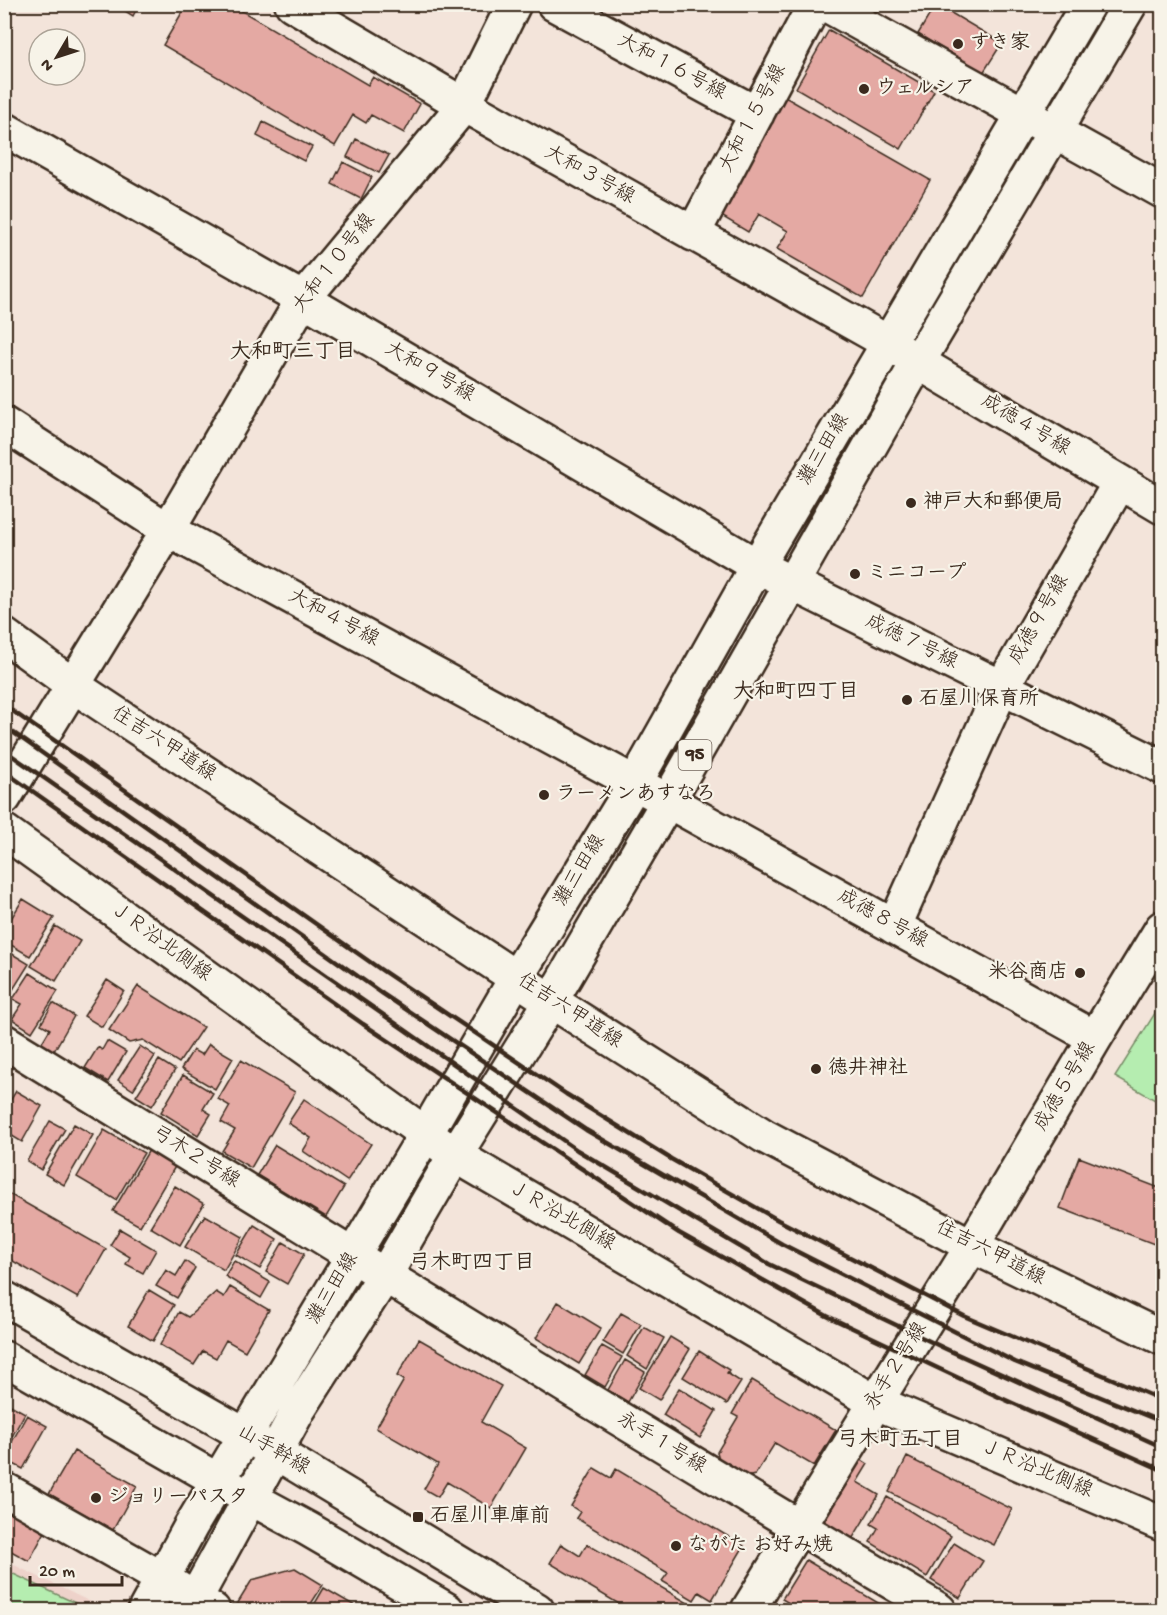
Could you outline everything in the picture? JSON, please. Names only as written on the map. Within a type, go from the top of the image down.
[{"type":"street","name":"大和３号線","points":[[292,4],[464,105],[889,343]]},
{"type":"street","name":"大和１０号線","points":[[4,798],[168,530],[303,299],[464,105],[514,4]]},
{"type":"street","name":"大和１６号線","points":[[554,4],[757,114]]},
{"type":"street","name":"大和１５号線","points":[[693,234],[815,4]]},
{"type":"street","points":[[825,4],[1162,191]]},
{"type":"street","name":"灘三田線","points":[[145,1611],[191,1526],[425,1135],[516,978],[635,783],[757,566],[1088,4]]},
{"type":"street","name":"灘三田線","points":[[199,1607],[250,1499],[299,1409],[385,1275],[455,1155],[551,1001],[668,801],[918,362],[1057,132],[1130,4]]},
{"type":"street","name":"大和９号線","points":[[4,129],[303,299],[757,566]]},
{"type":"street","name":"成徳４号線","points":[[889,343],[1162,507]]},
{"type":"street","name":"大和４号線","points":[[4,424],[168,530],[668,801]]},
{"type":"street","name":"成徳９号線","points":[[894,927],[1002,687],[1120,482]]},
{"type":"street","name":"成徳７号線","points":[[757,566],[1162,767]]},
{"type":"street","name":"住吉六甲道線","points":[[4,635],[74,686],[516,978],[764,1136],[972,1246],[1162,1338]]},
{"type":"street","name":"成徳８号線","points":[[668,801],[1095,1038]]},
{"type":"street","name":"ＪＲ沿北側線","points":[[4,831],[455,1155],[875,1402],[1162,1524]]},
{"type":"street","name":"成徳５号線","points":[[972,1246],[1162,928]]},
{"type":"street","name":"弓木２号線","points":[[4,1041],[385,1275]]},
{"type":"street","name":"永手２号線","points":[[748,1611],[972,1246]]},
{"type":"street","name":"永手１号線","points":[[385,1275],[939,1611]]},
{"type":"street","name":"山手幹線","points":[[4,1298],[275,1452],[537,1611]]},
{"type":"street","points":[[4,1358],[250,1499],[308,1529],[447,1611]]},
{"type":"street","points":[[4,1489],[163,1579],[199,1607]]},
{"type":"shaded area","points":[[4,1560],[101,1607],[98,1610],[5,1610]]},
{"type":"green space","points":[[1162,1002],[1162,1104],[1115,1077]]},
{"type":"green space","points":[[5,1570],[88,1609],[5,1610]]},
{"type":"building","points":[[114,4],[139,4],[133,16]]},
{"type":"building","points":[[187,4],[230,4],[368,85],[373,77],[420,104],[404,133],[371,115],[366,123],[353,115],[335,146],[163,45]]},
{"type":"building","points":[[936,4],[1002,43],[983,73],[918,34]]},
{"type":"building","points":[[829,30],[934,91],[901,149],[796,88]]},
{"type":"building","points":[[785,97],[930,180],[863,298],[777,249],[788,231],[759,214],[748,232],[718,214]]},
{"type":"building","points":[[263,122],[312,147],[304,161],[257,136]]},
{"type":"building","points":[[356,139],[389,155],[379,173],[347,157]]},
{"type":"building","points":[[343,162],[372,177],[361,199],[332,184]]},
{"type":"building","points":[[23,899],[54,918],[30,956],[4,941],[4,930]]},
{"type":"building","points":[[55,926],[80,941],[56,981],[31,966]]},
{"type":"building","points":[[4,949],[29,964],[4,1004]]},
{"type":"building","points":[[30,973],[58,991],[32,1032],[12,1019],[22,1004],[13,999]]},
{"type":"building","points":[[107,980],[124,991],[102,1027],[84,1016]]},
{"type":"building","points":[[138,986],[203,1027],[179,1063],[143,1040],[129,1043],[109,1030]]},
{"type":"building","points":[[53,1003],[74,1016],[54,1051],[41,1044],[50,1029],[41,1024]]},
{"type":"building","points":[[107,1041],[126,1052],[108,1082],[85,1068],[98,1047],[102,1050]]},
{"type":"building","points":[[209,1044],[233,1058],[215,1089],[181,1069],[193,1050],[202,1055]]},
{"type":"building","points":[[140,1046],[155,1056],[133,1090],[118,1080]]},
{"type":"building","points":[[159,1060],[175,1070],[152,1106],[136,1096]]},
{"type":"building","points":[[241,1060],[295,1092],[251,1168],[222,1151],[235,1130],[221,1122],[230,1106],[218,1099]]},
{"type":"building","points":[[183,1075],[213,1093],[203,1109],[211,1114],[198,1135],[161,1112]]},
{"type":"building","points":[[16,1091],[42,1106],[22,1142],[4,1131],[4,1111]]},
{"type":"building","points":[[304,1099],[371,1144],[347,1181],[303,1151],[311,1138],[288,1123]]},
{"type":"building","points":[[50,1121],[65,1129],[41,1170],[27,1161]]},
{"type":"building","points":[[74,1124],[93,1135],[64,1185],[45,1174]]},
{"type":"building","points":[[104,1130],[144,1153],[116,1200],[77,1177]]},
{"type":"building","points":[[275,1145],[344,1187],[326,1217],[257,1175]]},
{"type":"building","points":[[149,1150],[176,1165],[140,1226],[113,1211]]},
{"type":"building","points":[[1079,1157],[1162,1189],[1162,1247],[1060,1208]]},
{"type":"building","points":[[175,1186],[204,1204],[180,1245],[150,1227]]},
{"type":"building","points":[[4,1191],[106,1249],[78,1298],[4,1256]]},
{"type":"building","points":[[205,1215],[243,1237],[224,1270],[185,1247]]},
{"type":"building","points":[[254,1225],[277,1239],[260,1269],[236,1255]]},
{"type":"building","points":[[120,1229],[156,1250],[143,1273],[126,1264],[130,1257],[110,1245]]},
{"type":"building","points":[[283,1242],[304,1254],[287,1284],[266,1272]]},
{"type":"building","points":[[185,1261],[195,1268],[177,1298],[156,1286],[166,1270],[176,1276]]},
{"type":"building","points":[[234,1261],[270,1282],[261,1298],[225,1276]]},
{"type":"building","points":[[230,1287],[269,1310],[245,1351],[226,1340],[216,1358],[203,1351],[194,1365],[160,1345],[179,1312],[188,1317],[216,1292],[224,1297]]},
{"type":"building","points":[[149,1290],[174,1305],[153,1341],[128,1326]]},
{"type":"building","points":[[558,1302],[601,1328],[579,1364],[536,1338]]},
{"type":"building","points":[[621,1313],[641,1324],[623,1354],[603,1342]]},
{"type":"building","points":[[644,1327],[664,1338],[647,1369],[627,1356]]},
{"type":"building","points":[[670,1337],[690,1349],[659,1400],[639,1388]]},
{"type":"building","points":[[419,1339],[501,1386],[481,1422],[526,1448],[491,1508],[447,1482],[438,1497],[424,1489],[438,1464],[376,1428],[404,1380],[397,1376]]},
{"type":"building","points":[[602,1346],[622,1357],[605,1387],[585,1375]]},
{"type":"building","points":[[699,1351],[729,1370],[727,1373],[741,1382],[727,1404],[683,1377]]},
{"type":"building","points":[[625,1360],[645,1372],[628,1402],[608,1390]]},
{"type":"building","points":[[752,1380],[836,1430],[814,1466],[775,1443],[755,1475],[746,1477],[719,1459],[717,1452],[738,1417],[732,1414]]},
{"type":"building","points":[[679,1388],[716,1411],[700,1438],[663,1415]]},
{"type":"building","points":[[4,1403],[25,1413],[4,1451]]},
{"type":"building","points":[[27,1415],[47,1426],[23,1469],[4,1459],[4,1456]]},
{"type":"building","points":[[74,1451],[137,1486],[113,1530],[49,1494]]},
{"type":"building","points":[[857,1457],[868,1464],[857,1482],[879,1495],[851,1541],[819,1522]]},
{"type":"building","points":[[907,1457],[1012,1509],[994,1545],[889,1492]]},
{"type":"building","points":[[594,1468],[611,1478],[616,1469],[744,1546],[712,1600],[699,1592],[694,1600],[662,1581],[668,1573],[576,1518],[580,1512],[571,1506]]},
{"type":"building","points":[[887,1497],[951,1536],[927,1577],[870,1542],[878,1528],[871,1524]]},
{"type":"building","points":[[4,1508],[46,1530],[29,1561],[4,1547]]},
{"type":"building","points":[[954,1543],[983,1561],[960,1598],[931,1580]]},
{"type":"building","points":[[561,1544],[580,1556],[587,1544],[700,1610],[629,1610],[550,1563]]},
{"type":"building","points":[[806,1560],[890,1610],[801,1610],[782,1599]]},
{"type":"building","points":[[295,1568],[323,1585],[307,1610],[243,1610],[236,1606],[252,1580]]},
{"type":"building","points":[[324,1588],[362,1610],[311,1610]]},
{"type":"railway","points":[[4,705],[380,969],[566,1094],[671,1159],[778,1220],[964,1316],[1162,1400]]},
{"type":"railway","points":[[4,726],[383,994],[586,1130],[782,1244],[1015,1362],[1162,1422]]},
{"type":"railway","points":[[4,750],[577,1150],[769,1264],[946,1349],[1162,1447]]},
{"type":"railway","points":[[4,771],[363,1024],[679,1233],[827,1316],[1162,1470]]},
{"type":"place","name":"すき家","points":[[958,44]]},
{"type":"place","name":"ウェルシア","points":[[864,89]]},
{"type":"place","name":"神戸大和郵便局","points":[[911,503]]},
{"type":"place","name":"ミニコープ","points":[[855,574]]},
{"type":"place","name":"石屋川保育所","points":[[907,700]]},
{"type":"place","name":"ラーメンあすなろ","points":[[544,795]]},
{"type":"place","name":"米谷商店","points":[[1080,973]]},
{"type":"place","name":"徳井神社","points":[[816,1069]]},
{"type":"place","name":"ジョリーパスタ","points":[[96,1498]]},
{"type":"place","name":"石屋川車庫前","points":[[418,1517]]},
{"type":"place","name":"ながた お好み焼","points":[[676,1546]]},
{"type":"district","name":"大和町三丁目","points":[[293,353]]},
{"type":"district","name":"大和町四丁目","points":[[796,693]]},
{"type":"district","name":"弓木町四丁目","points":[[472,1264]]},
{"type":"district","name":"弓木町五丁目","points":[[900,1441]]}]
